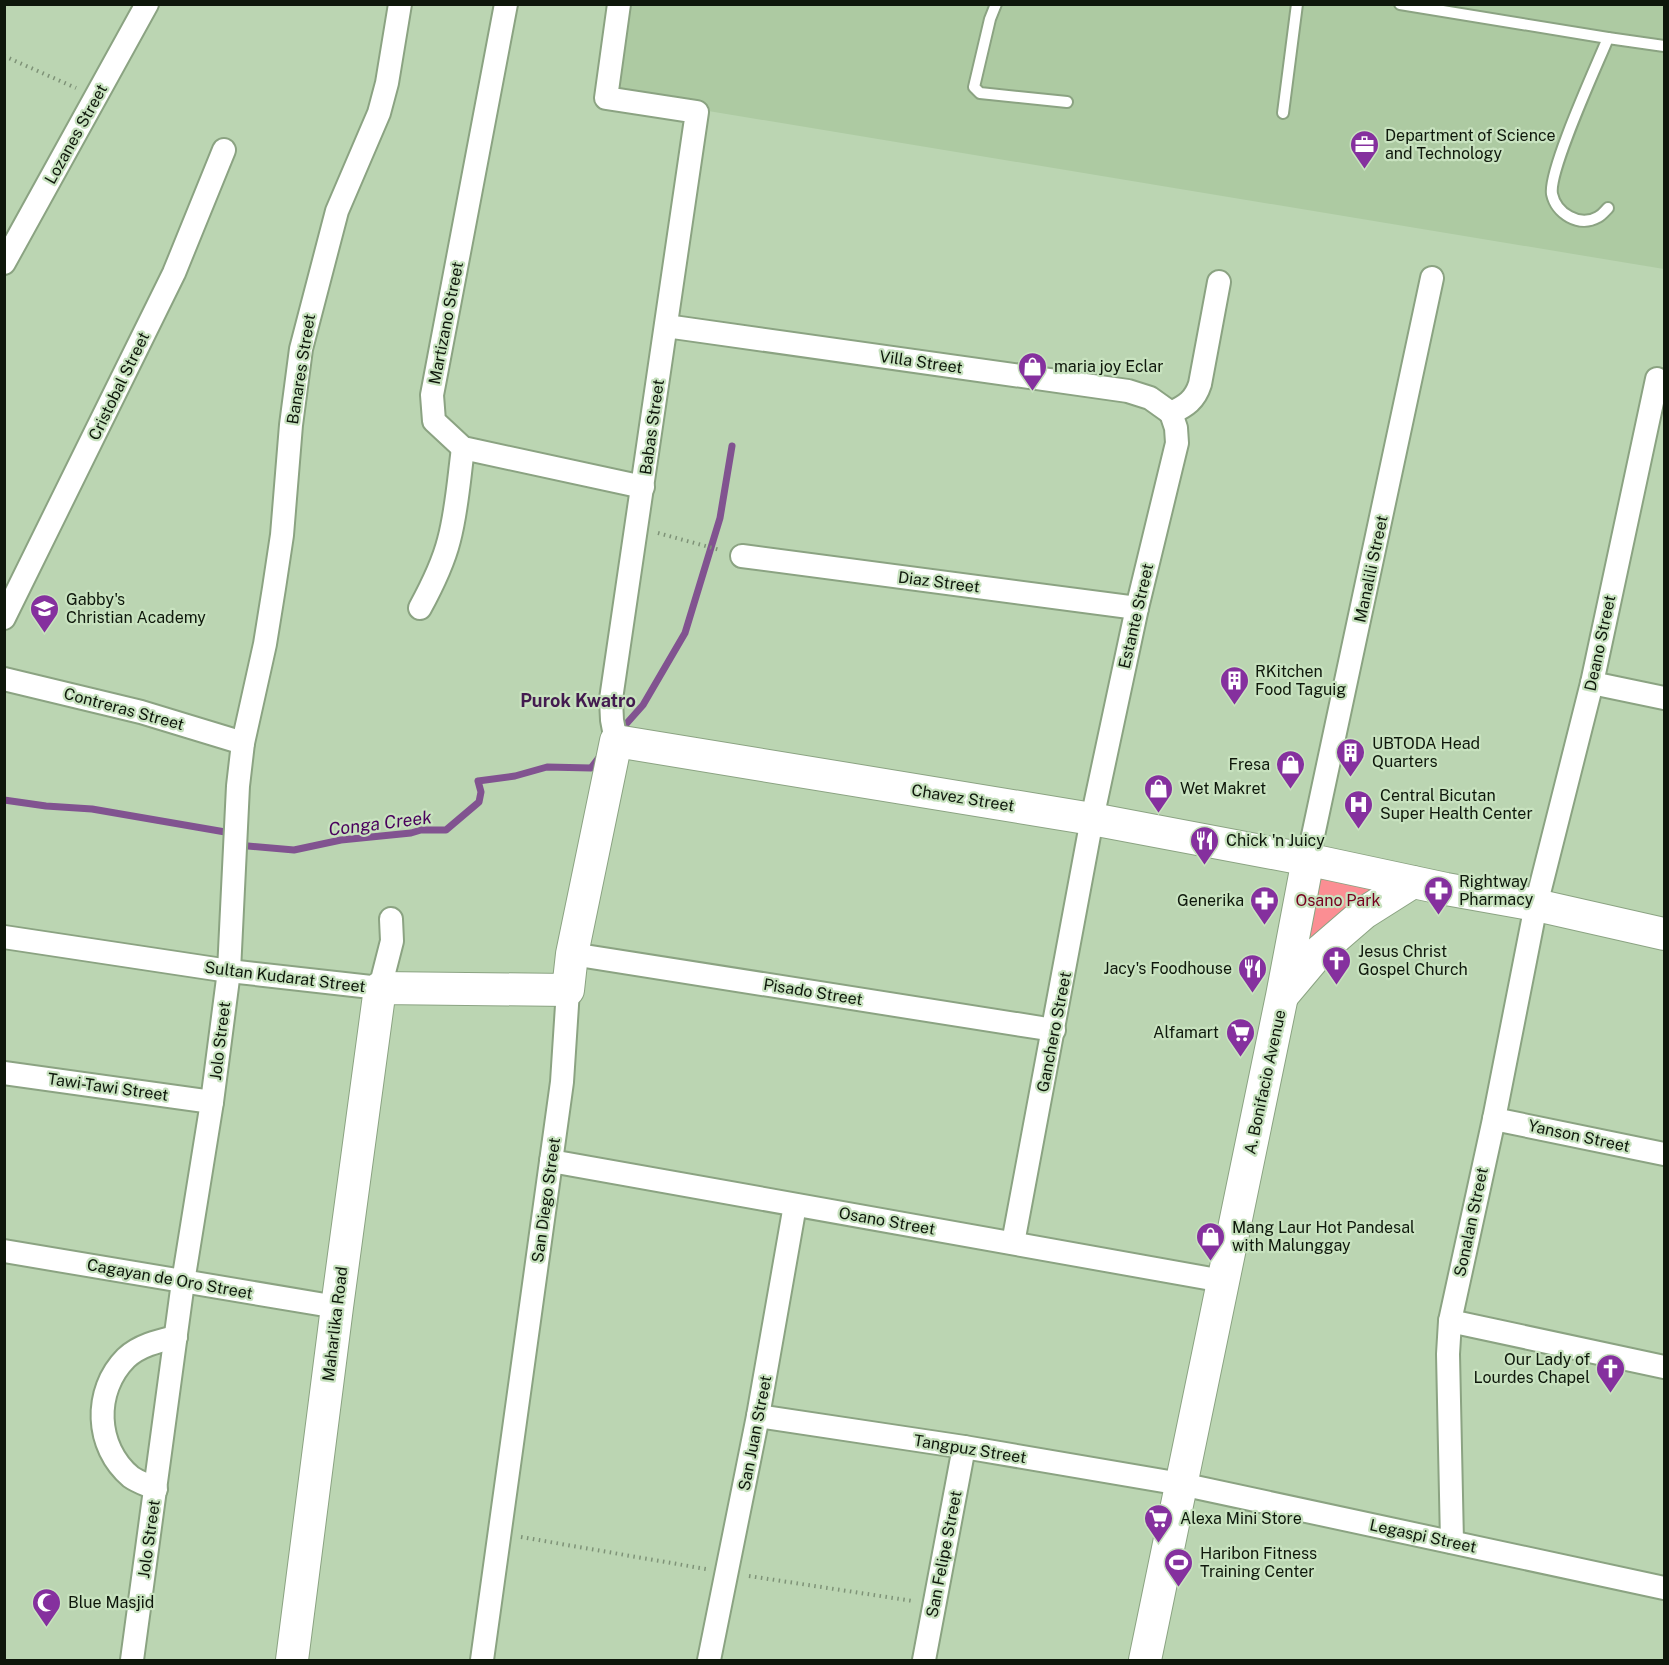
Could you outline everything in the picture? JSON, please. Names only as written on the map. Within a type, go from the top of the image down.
[{"type":"street","name":"Lozanes Street","points":[[4,263],[147,4]]},
{"type":"street","name":"Banares Street","points":[[243,743],[265,644],[274,588],[282,535],[295,395],[308,318],[337,211],[379,113],[387,83],[400,4]]},
{"type":"street","name":"Martizano Street","points":[[463,448],[434,421],[432,395],[506,4]]},
{"type":"street","name":"Babas Street","points":[[615,735],[612,699],[696,112],[606,98],[619,4]]},
{"type":"street","name":"Cristobal Street","points":[[4,618],[174,273],[224,150]]},
{"type":"street","name":"Manalili Street","points":[[1308,859],[1432,278]]},
{"type":"street","points":[[1171,413],[1187,406],[1197,394],[1219,282]]},
{"type":"street","name":"Villa Street","points":[[666,326],[1128,391],[1150,398],[1171,413]]},
{"type":"street","name":"Deano Street","points":[[1536,905],[1592,683],[1657,379]]},
{"type":"street","name":"Estante Street","points":[[1092,819],[1137,608],[1177,443],[1176,428],[1171,413]]},
{"type":"street","points":[[420,608],[436,577],[449,540],[463,448],[643,488]]},
{"type":"street","name":"Diaz Street","points":[[731,554],[1137,608]]},
{"type":"street","name":"Contreras Street","points":[[4,679],[130,709],[243,743]]},
{"type":"street","points":[[1592,683],[1665,698]]},
{"type":"street","name":"Chavez Street","points":[[615,735],[1308,859]]},
{"type":"street","name":"San Diego Street","points":[[482,1660],[562,1082],[572,954],[615,735]]},
{"type":"street","name":"Jolo Street","points":[[132,1660],[183,1281],[212,1102],[229,971],[238,786],[243,743]]},
{"type":"street","name":"Ganchero Street","points":[[1013,1243],[1092,819]]},
{"type":"street","points":[[1308,859],[1536,905],[1665,934]]},
{"type":"street","name":"A. Bonifacio Avenue","points":[[1145,1660],[1282,996],[1308,859]]},
{"type":"street","points":[[1282,996],[1329,944],[1364,913],[1413,882]]},
{"type":"street","name":"Sonalan Street","points":[[1452,1542],[1448,1354],[1450,1321],[1494,1119],[1536,905]]},
{"type":"street","points":[[380,988],[392,941],[391,919]]},
{"type":"street","name":"Sultan Kudarat Street","points":[[4,937],[229,971],[380,988],[568,990]]},
{"type":"street","name":"Pisado Street","points":[[572,954],[1054,1030]]},
{"type":"street","name":"Maharlika Road","points":[[292,1660],[380,988]]},
{"type":"street","name":"Tawi-Tawi Street","points":[[4,1073],[212,1102]]},
{"type":"street","name":"Yanson Street","points":[[1494,1119],[1665,1154]]},
{"type":"street","name":"Osano Street","points":[[551,1161],[1224,1281]]},
{"type":"street","name":"San Juan Street","points":[[709,1660],[758,1416],[795,1205]]},
{"type":"street","name":"Cagayan de Oro Street","points":[[4,1251],[337,1307]]},
{"type":"street","points":[[1450,1321],[1665,1366]]},
{"type":"street","name":"Jolo Street","points":[[156,1490],[132,1477],[113,1457],[103,1432],[102,1404],[110,1378],[127,1357],[150,1343],[176,1337]]},
{"type":"street","name":"Tangpuz Street","points":[[758,1416],[964,1447],[1182,1484]]},
{"type":"street","name":"San Felipe Street","points":[[924,1660],[964,1447]]},
{"type":"street","name":"Legaspi Street","points":[[1182,1484],[1665,1588]]},
{"type":"lane","points":[[996,4],[990,19],[974,87],[980,93],[1067,102]]},
{"type":"lane","points":[[1283,113],[1297,4]]},
{"type":"lane","points":[[1400,4],[1665,46]]},
{"type":"lane","points":[[1608,38],[1572,125],[1556,171],[1552,192],[1559,210],[1569,217],[1584,221],[1597,218],[1608,208]]},
{"type":"path","points":[[4,56],[96,96]]},
{"type":"path","points":[[637,527],[731,554]]},
{"type":"path","points":[[500,1533],[728,1573],[935,1604]]},
{"type":"shaded area","name":"Department of Science and Technology","points":[[624,5],[1664,5],[1664,269],[612,95]]},
{"type":"green space","name":"Osano Park","points":[[1317,870],[1391,887],[1296,972]]},
{"type":"waterway","name":"Conga Creek","points":[[619,732],[643,705],[685,633],[720,518],[732,446]]},
{"type":"waterway","name":"Conga Creek","points":[[248,846],[294,850],[341,840],[421,830],[446,830],[479,802],[481,792],[478,781],[515,776],[547,767],[591,768],[601,755]]},
{"type":"waterway","name":"Conga Creek","points":[[4,800],[92,809],[231,833]]},
{"type":"place","name":"Department of Science and Technology","points":[[1364,170]]},
{"type":"place","name":"maria joy Eclar","points":[[1033,392]]},
{"type":"place","name":"Gabby's Christian Academy","points":[[45,634]]},
{"type":"place","name":"RKitchen Food Taguig","points":[[1234,706]]},
{"type":"place","name":"UBTODA Head Quarters","points":[[1351,778]]},
{"type":"place","name":"Fresa","points":[[1291,790]]},
{"type":"place","name":"Wet Makret","points":[[1159,814]]},
{"type":"place","name":"Central Bicutan Super Health Center","points":[[1359,830]]},
{"type":"place","name":"Chick 'n Juicy","points":[[1205,866]]},
{"type":"place","name":"Rightway Pharmacy","points":[[1438,916]]},
{"type":"place","name":"Generika","points":[[1265,926]]},
{"type":"place","name":"Jesus Christ Gospel Church","points":[[1337,986]]},
{"type":"place","name":"Jacy's Foodhouse","points":[[1253,994]]},
{"type":"place","name":"Alfamart","points":[[1240,1058]]},
{"type":"place","name":"Mang Laur Hot Pandesal with Malunggay","points":[[1211,1262]]},
{"type":"place","name":"Our Lady of Lourdes Chapel","points":[[1611,1394]]},
{"type":"place","name":"Alexa Mini Store","points":[[1159,1544]]},
{"type":"place","name":"Haribon Fitness Training Center","points":[[1179,1588]]},
{"type":"place","name":"Blue Masjid","points":[[47,1628]]},
{"type":"district","name":"Purok Kwatro","points":[[578,700]]}]
